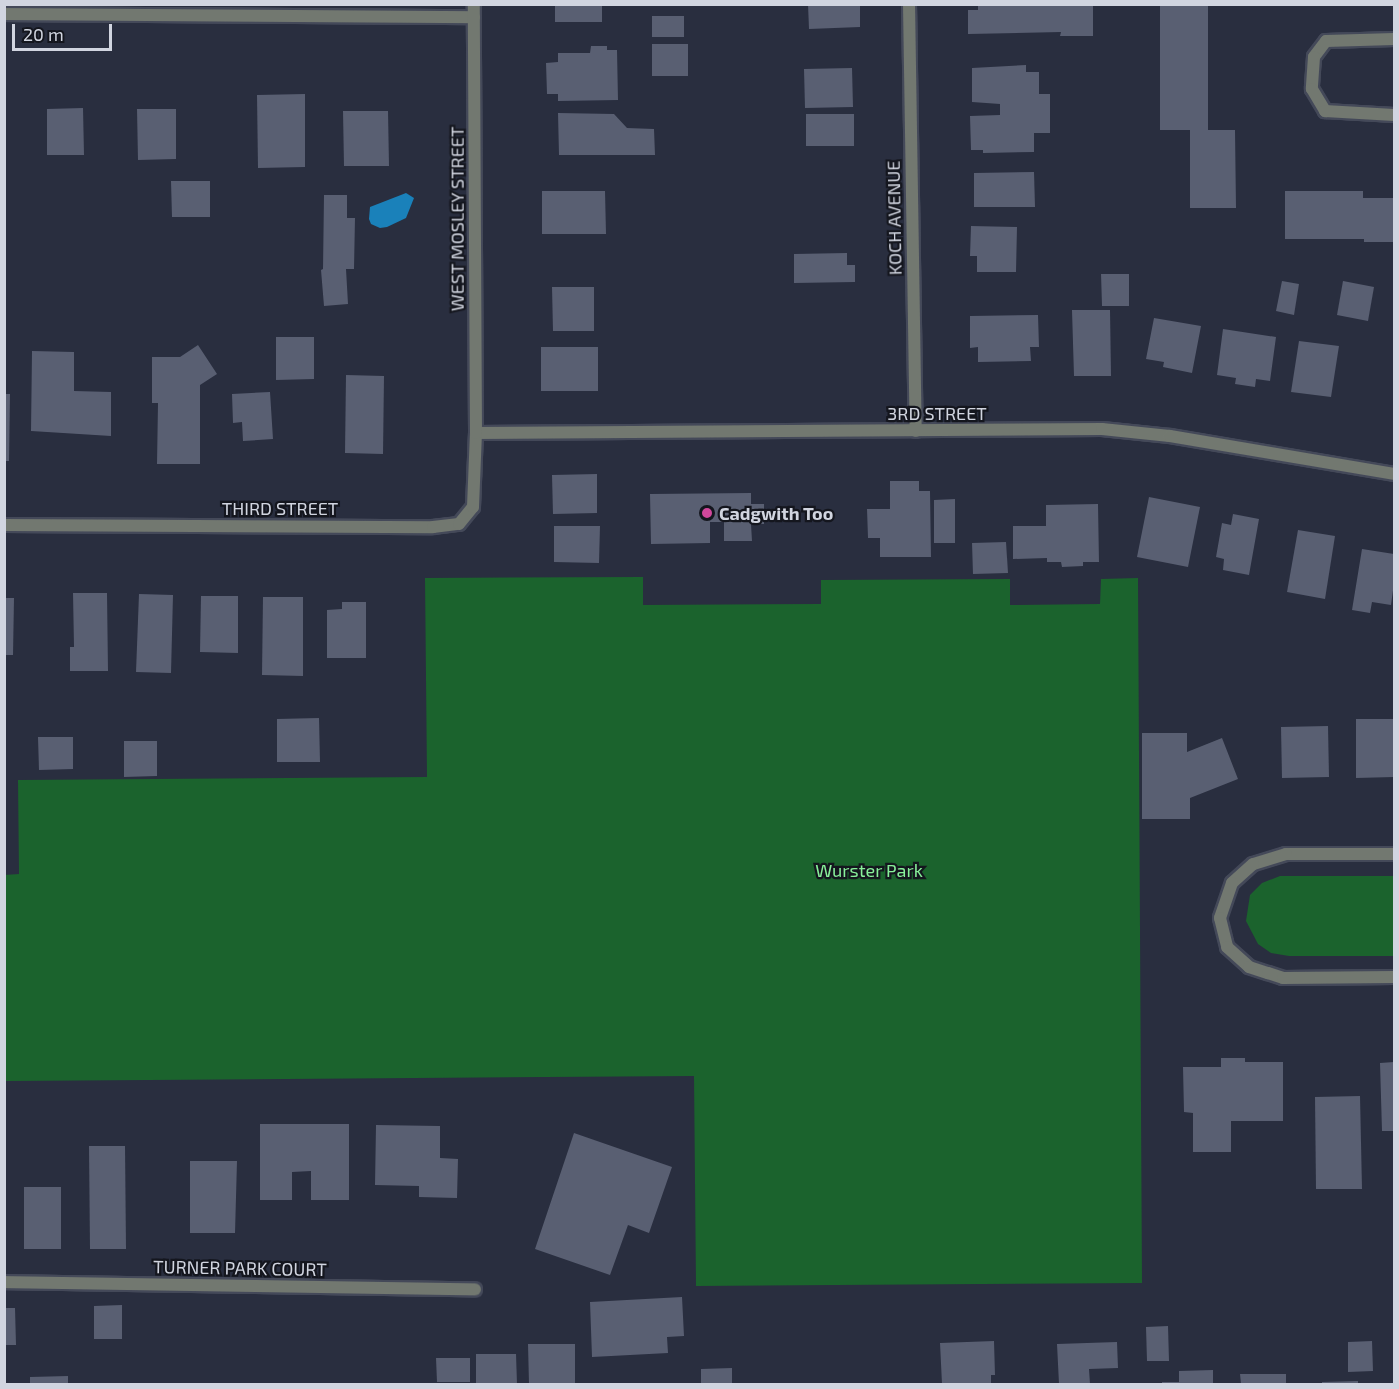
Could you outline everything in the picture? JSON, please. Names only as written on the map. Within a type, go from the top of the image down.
[{"type":"street","name":"KOCH AVENUE","points":[[909,4],[916,431]]},
{"type":"street","points":[[4,14],[474,11]]},
{"type":"street","name":"WEST MOSLEY STREET","points":[[474,11],[476,434]]},
{"type":"street","points":[[1395,39],[1326,41],[1314,57],[1312,89],[1325,111],[1395,115]]},
{"type":"street","name":"3RD STREET","points":[[476,434],[1102,429],[1170,436],[1395,474]]},
{"type":"street","name":"THIRD STREET","points":[[4,525],[432,527],[459,524],[473,507],[476,434]]},
{"type":"street","points":[[1395,855],[1286,854],[1253,864],[1232,884],[1220,918],[1227,947],[1249,967],[1282,978],[1395,977]]},
{"type":"street","name":"TURNER PARK COURT","points":[[4,1282],[475,1289]]},
{"type":"green space","name":"Wurster Park","points":[[643,577],[643,605],[821,604],[821,580],[1010,579],[1010,605],[1100,604],[1101,579],[1138,578],[1142,1283],[696,1286],[694,1076],[5,1081],[4,875],[19,874],[18,780],[427,777],[425,578]]},
{"type":"green space","points":[[1280,876],[1394,876],[1394,956],[1289,956],[1271,953],[1258,944],[1246,921],[1250,895],[1262,883]]},
{"type":"water","points":[[406,193],[414,198],[406,218],[387,227],[380,228],[371,224],[370,207]]},
{"type":"building","points":[[555,4],[602,4],[602,22],[555,22]]},
{"type":"building","points":[[808,4],[860,4],[860,27],[809,29]]},
{"type":"building","points":[[978,4],[1093,4],[1093,36],[1060,36],[1061,32],[968,34],[968,10],[978,10]]},
{"type":"building","points":[[1160,4],[1208,4],[1208,130],[1235,130],[1236,208],[1190,208],[1190,130],[1160,130]]},
{"type":"building","points":[[652,16],[684,16],[684,37],[652,37]]},
{"type":"building","points":[[652,44],[688,44],[688,76],[652,76]]},
{"type":"building","points":[[591,46],[607,46],[607,50],[617,50],[618,100],[558,101],[558,94],[547,94],[546,63],[558,62],[558,53],[590,53]]},
{"type":"building","points":[[1026,65],[1026,72],[1039,72],[1039,94],[1050,94],[1050,133],[1034,133],[1034,152],[983,153],[983,150],[971,150],[970,116],[1000,115],[1000,104],[972,102],[972,68]]},
{"type":"building","points":[[852,68],[853,107],[805,108],[804,69]]},
{"type":"building","points":[[305,94],[305,167],[258,168],[257,95]]},
{"type":"building","points":[[83,108],[84,155],[47,155],[47,109]]},
{"type":"building","points":[[137,109],[176,109],[176,159],[138,160]]},
{"type":"building","points":[[343,111],[388,111],[389,166],[344,166]]},
{"type":"building","points":[[558,113],[614,114],[627,128],[654,129],[655,155],[559,155]]},
{"type":"building","points":[[806,114],[854,114],[854,146],[806,146]]},
{"type":"building","points":[[1034,172],[1035,207],[974,207],[974,173]]},
{"type":"building","points":[[171,181],[210,181],[210,217],[172,217]]},
{"type":"building","points":[[542,191],[605,191],[606,234],[542,234]]},
{"type":"building","points":[[1285,191],[1363,191],[1363,198],[1394,198],[1394,242],[1364,242],[1364,239],[1285,239]]},
{"type":"building","points":[[324,195],[347,195],[347,218],[355,218],[354,269],[346,269],[348,304],[324,306],[321,270],[323,269]]},
{"type":"building","points":[[971,226],[1017,227],[1016,272],[977,272],[977,256],[970,256]]},
{"type":"building","points":[[847,253],[847,265],[855,265],[855,282],[794,283],[794,254]]},
{"type":"building","points":[[1101,274],[1129,274],[1129,306],[1102,306]]},
{"type":"building","points":[[1282,281],[1299,284],[1294,315],[1276,311]]},
{"type":"building","points":[[1343,281],[1374,287],[1368,321],[1337,315]]},
{"type":"building","points":[[552,287],[594,287],[594,331],[553,331]]},
{"type":"building","points":[[1072,310],[1110,310],[1111,376],[1074,376]]},
{"type":"building","points":[[1038,315],[1039,347],[1030,347],[1031,361],[978,362],[978,347],[970,348],[970,316]]},
{"type":"building","points":[[1154,318],[1201,326],[1192,373],[1163,367],[1164,362],[1146,359]]},
{"type":"building","points":[[1223,329],[1276,337],[1270,381],[1256,379],[1255,387],[1235,384],[1236,378],[1217,375]]},
{"type":"building","points":[[276,337],[314,337],[314,379],[276,380]]},
{"type":"building","points":[[1299,341],[1339,346],[1331,397],[1291,392]]},
{"type":"building","points":[[198,345],[217,374],[200,385],[200,464],[157,464],[158,403],[152,403],[152,357],[180,357]]},
{"type":"building","points":[[541,347],[598,347],[598,391],[541,391]]},
{"type":"building","points":[[32,351],[74,352],[74,391],[111,392],[111,436],[31,431]]},
{"type":"building","points":[[346,375],[384,376],[383,454],[345,453]]},
{"type":"building","points":[[270,392],[273,439],[243,441],[242,422],[233,423],[232,394]]},
{"type":"building","points":[[4,394],[10,394],[9,461],[4,461]]},
{"type":"building","points":[[597,474],[597,513],[553,514],[552,475]]},
{"type":"building","points":[[890,481],[919,481],[919,491],[930,491],[931,557],[880,557],[880,538],[868,538],[867,509],[890,509]]},
{"type":"building","name":"Cadgwith Too","points":[[751,493],[751,504],[764,504],[764,524],[751,524],[752,541],[724,541],[724,522],[710,522],[710,543],[651,544],[650,494]]},
{"type":"building","points":[[1149,497],[1200,507],[1188,567],[1137,557]]},
{"type":"building","points":[[955,499],[955,543],[934,543],[934,500]]},
{"type":"building","points":[[1098,504],[1099,562],[1083,562],[1083,566],[1062,567],[1061,562],[1047,562],[1047,558],[1013,559],[1013,526],[1046,526],[1046,505]]},
{"type":"building","points":[[1233,514],[1259,519],[1249,575],[1223,570],[1224,559],[1216,557],[1222,523],[1231,525]]},
{"type":"building","points":[[554,526],[600,526],[599,563],[554,562]]},
{"type":"building","points":[[1298,530],[1335,536],[1325,599],[1287,592]]},
{"type":"building","points":[[1006,542],[1008,573],[973,574],[972,543]]},
{"type":"building","points":[[1362,549],[1394,554],[1391,605],[1372,602],[1370,613],[1352,610]]},
{"type":"building","points":[[73,593],[107,593],[108,671],[70,671],[70,647],[74,647]]},
{"type":"building","points":[[139,594],[173,595],[171,673],[136,672]]},
{"type":"building","points":[[201,596],[238,596],[238,653],[200,652]]},
{"type":"building","points":[[263,597],[303,597],[303,676],[262,675]]},
{"type":"building","points":[[4,598],[14,598],[13,655],[4,655]]},
{"type":"building","points":[[342,602],[366,602],[366,658],[327,658],[327,610],[342,609]]},
{"type":"building","points":[[319,718],[320,762],[277,762],[277,719]]},
{"type":"building","points":[[1356,719],[1394,719],[1394,777],[1356,778]]},
{"type":"building","points":[[1328,726],[1329,777],[1282,778],[1281,727]]},
{"type":"building","points":[[1142,733],[1187,733],[1187,752],[1222,738],[1238,779],[1190,798],[1190,819],[1142,819]]},
{"type":"building","points":[[38,737],[73,737],[73,769],[39,770]]},
{"type":"building","points":[[124,741],[157,741],[157,776],[124,777]]},
{"type":"building","points":[[1221,1058],[1245,1058],[1245,1062],[1283,1062],[1283,1121],[1231,1121],[1231,1152],[1193,1152],[1193,1113],[1184,1112],[1183,1067],[1221,1067]]},
{"type":"building","points":[[1394,1062],[1394,1131],[1382,1131],[1380,1063]]},
{"type":"building","points":[[1360,1096],[1362,1189],[1316,1189],[1315,1097]]},
{"type":"building","points":[[260,1124],[349,1124],[349,1200],[311,1200],[311,1171],[292,1172],[292,1200],[260,1200]]},
{"type":"building","points":[[376,1125],[440,1126],[440,1158],[458,1159],[457,1198],[419,1197],[419,1186],[375,1185]]},
{"type":"building","points":[[574,1133],[672,1167],[649,1233],[628,1225],[610,1275],[535,1249]]},
{"type":"building","points":[[89,1146],[125,1146],[126,1249],[90,1249]]},
{"type":"building","points":[[190,1161],[237,1161],[235,1233],[190,1233]]},
{"type":"building","points":[[24,1187],[61,1187],[61,1249],[24,1249]]},
{"type":"building","points":[[682,1297],[684,1336],[667,1337],[668,1353],[592,1357],[590,1302]]},
{"type":"building","points":[[122,1305],[122,1339],[94,1339],[94,1306]]},
{"type":"building","points":[[4,1308],[15,1308],[16,1345],[4,1345]]},
{"type":"building","points":[[1168,1326],[1169,1361],[1147,1361],[1146,1327]]},
{"type":"building","points":[[994,1341],[995,1375],[991,1375],[991,1384],[942,1384],[940,1343]]},
{"type":"building","points":[[1372,1341],[1373,1371],[1348,1372],[1348,1342]]},
{"type":"building","points":[[1117,1342],[1118,1368],[1089,1369],[1090,1384],[1059,1384],[1057,1344]]},
{"type":"building","points":[[528,1344],[575,1344],[575,1384],[529,1384]]},
{"type":"building","points":[[476,1354],[516,1354],[517,1384],[476,1384]]},
{"type":"building","points":[[436,1358],[470,1358],[470,1382],[437,1382]]},
{"type":"building","points":[[732,1368],[732,1384],[701,1384],[701,1369]]},
{"type":"building","points":[[1213,1370],[1213,1384],[1162,1384],[1162,1382],[1179,1382],[1179,1371]]},
{"type":"building","points":[[1240,1374],[1286,1374],[1286,1384],[1241,1384]]},
{"type":"building","points":[[68,1376],[68,1384],[30,1384],[30,1377]]},
{"type":"building","points":[[1358,1381],[1358,1384],[1322,1384],[1322,1382]]},
{"type":"place","name":"Cadgwith Too","points":[[707,513]]}]
